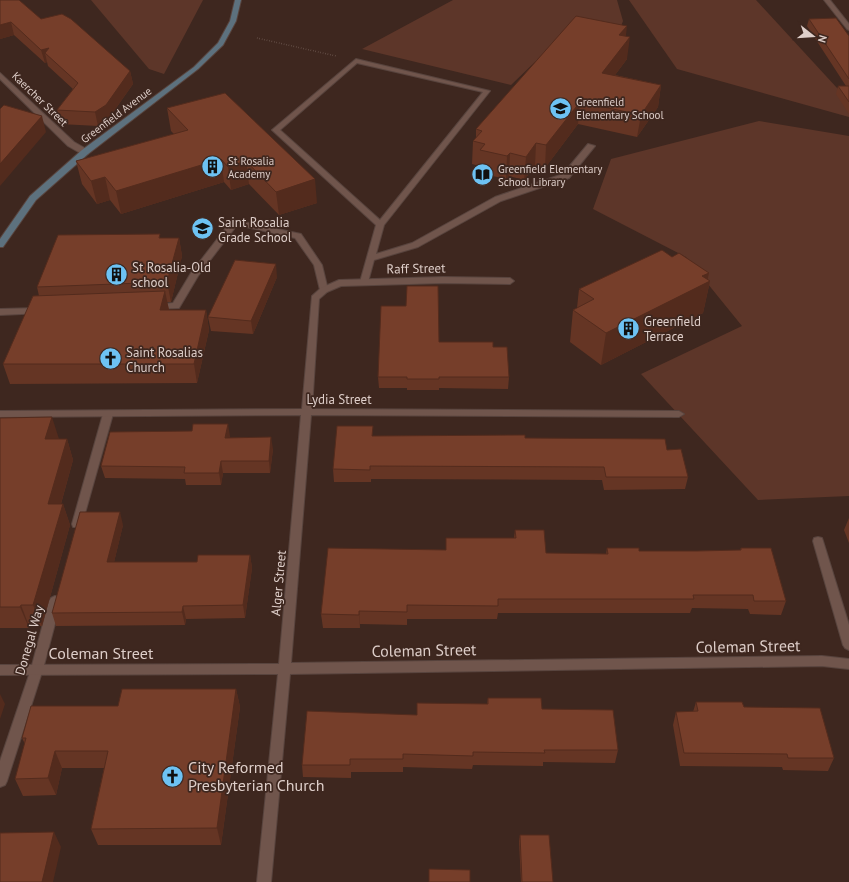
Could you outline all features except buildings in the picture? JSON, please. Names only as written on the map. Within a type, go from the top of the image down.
[{"type":"main road","name":"Greenfield Avenue","points":[[0,245],[33,198],[85,152],[196,68],[221,44],[233,20],[238,0]]},
{"type":"street","points":[[827,0],[849,28]]},
{"type":"street","points":[[364,282],[380,225],[487,91],[356,61],[276,130],[380,225]]},
{"type":"street","name":"Kaercher Street","points":[[0,75],[71,144],[85,152]]},
{"type":"street","points":[[371,258],[415,245],[498,199],[566,176],[591,146]]},
{"type":"street","points":[[145,308],[176,306],[194,275],[235,222],[298,236],[318,265],[324,290]]},
{"type":"street","name":"Raff Street","points":[[324,290],[339,283],[443,280],[510,281]]},
{"type":"street","name":"Alger Street","points":[[264,882],[285,668],[307,412],[314,298],[324,290]]},
{"type":"street","points":[[0,312],[52,311]]},
{"type":"street","name":"Lydia Street","points":[[0,414],[307,412],[679,414]]},
{"type":"street","points":[[73,538],[108,414]]},
{"type":"street","points":[[818,541],[849,645]]},
{"type":"street","name":"Donegal Way","points":[[0,780],[36,669],[58,591]]},
{"type":"street","name":"Coleman Street","points":[[0,670],[822,661],[849,664]]},
{"type":"path","points":[[257,38],[340,57]]},
{"type":"shaded area","points":[[91,0],[203,0],[164,74],[149,69]]},
{"type":"shaded area","points":[[453,0],[617,0],[623,21],[616,40],[565,33],[511,85],[362,49]]},
{"type":"shaded area","points":[[629,0],[756,0],[849,101],[849,117],[677,69]]},
{"type":"shaded area","points":[[759,121],[849,136],[849,496],[758,500],[641,374],[742,326],[686,257],[593,209],[611,159]]},
{"type":"place","name":"Greenfield Elementary School","points":[[560,108]]},
{"type":"place","name":"St Rosalia Academy","points":[[212,167]]},
{"type":"place","name":"Greenfield Elementary School Library","points":[[482,175]]},
{"type":"place","name":"Saint Rosalia Grade School","points":[[202,229]]},
{"type":"place","name":"St Rosalia-Old school","points":[[116,274]]},
{"type":"place","name":"Greenfield Terrace","points":[[629,328]]},
{"type":"place","name":"Saint Rosalias Church","points":[[111,359]]},
{"type":"place","name":"City Reformed Presbyterian Church","points":[[172,776]]}]
